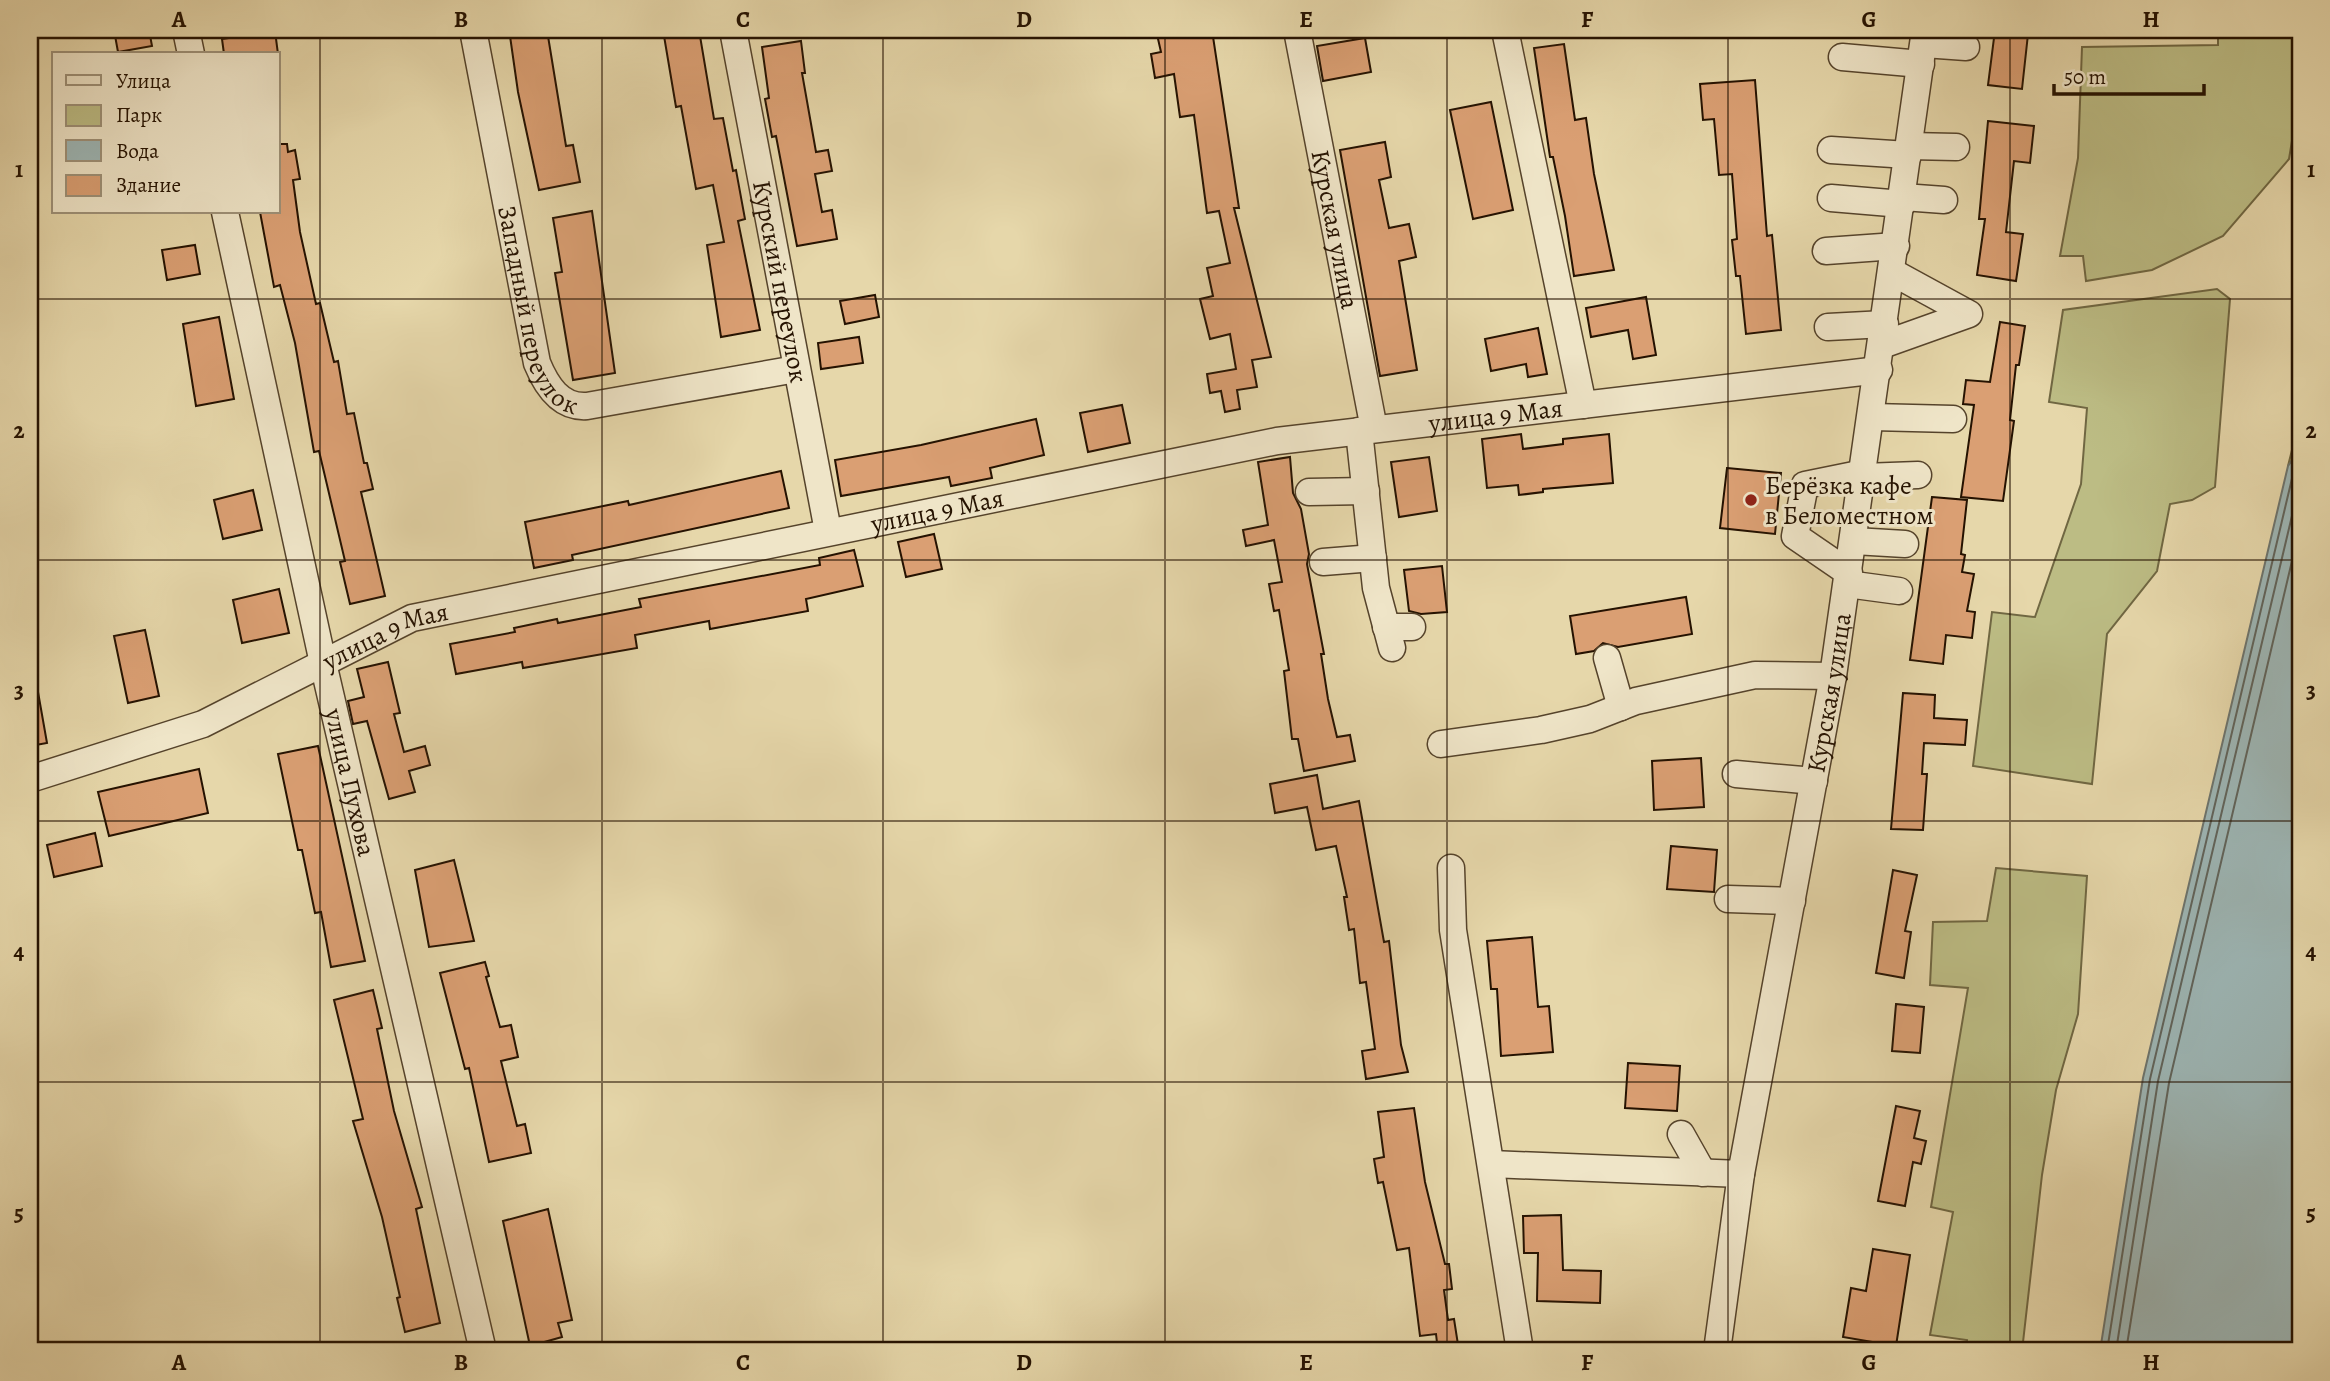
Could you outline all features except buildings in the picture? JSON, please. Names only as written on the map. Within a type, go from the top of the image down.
[{"type":"street","points":[[186,30],[191,52]]},
{"type":"street","name":"Западный переулок","points":[[473,30],[537,363],[555,394],[571,404],[587,406],[796,369]]},
{"type":"street","name":"Курский переулок","points":[[733,30],[828,531]]},
{"type":"street","name":"Курская улица","points":[[1297,30],[1367,430],[1376,588],[1397,634]]},
{"type":"street","points":[[1504,30],[1583,405]]},
{"type":"street","points":[[1842,57],[1923,46],[1966,47]]},
{"type":"street","name":"Курская улица","points":[[1717,1351],[1741,1174],[1833,676],[1923,46]]},
{"type":"street","points":[[1831,150],[1956,147]]},
{"type":"street","points":[[1830,198],[1944,200]]},
{"type":"street","name":"улица Пухова","points":[[225,214],[323,663],[483,1351]]},
{"type":"street","points":[[1826,251],[1894,259],[1969,314],[1882,346],[1828,327]]},
{"type":"street","name":"улица 9 Мая","points":[[30,779],[203,724],[412,618],[1277,441],[1583,405],[1882,346]]},
{"type":"street","points":[[1872,417],[1953,419]]},
{"type":"street","points":[[1899,591],[1848,578],[1795,536],[1805,485],[1863,475],[1918,475]]},
{"type":"street","points":[[1309,492],[1373,509]]},
{"type":"street","points":[[1854,541],[1905,544]]},
{"type":"street","points":[[1322,562],[1373,558]]},
{"type":"street","points":[[1608,657],[1621,707]]},
{"type":"street","points":[[1441,744],[1541,730],[1590,719],[1621,707],[1755,675],[1833,676]]},
{"type":"street","points":[[1736,774],[1814,781]]},
{"type":"street","points":[[1451,867],[1453,930],[1520,1351]]},
{"type":"street","points":[[1728,899],[1792,901]]},
{"type":"street","points":[[1681,1134],[1703,1173]]},
{"type":"street","points":[[1491,1164],[1741,1174]]},
{"type":"green space","points":[[2218,30],[2300,30],[2300,92],[2289,159],[2223,236],[2152,270],[2086,281],[2083,256],[2060,256],[2078,158],[2082,47],[2218,45]]},
{"type":"green space","points":[[2217,289],[2230,299],[2215,487],[2192,500],[2170,504],[2157,571],[2107,634],[2092,784],[1973,766],[1992,612],[2035,617],[2081,484],[2087,408],[2049,402],[2063,310]]},
{"type":"green space","points":[[2300,418],[2300,449],[2288,466]]},
{"type":"green space","points":[[1996,868],[2087,876],[2078,1014],[2056,1090],[2042,1175],[2022,1351],[1966,1351],[1967,1340],[1930,1335],[1953,1212],[1931,1207],[1968,988],[1930,985],[1933,922],[1987,921]]},
{"type":"water","points":[[2300,449],[2300,1351],[2100,1351],[2143,1078],[2288,466]]},
{"type":"place","name":"Берёзка кафе в Беломестном","points":[[1751,500]]}]
